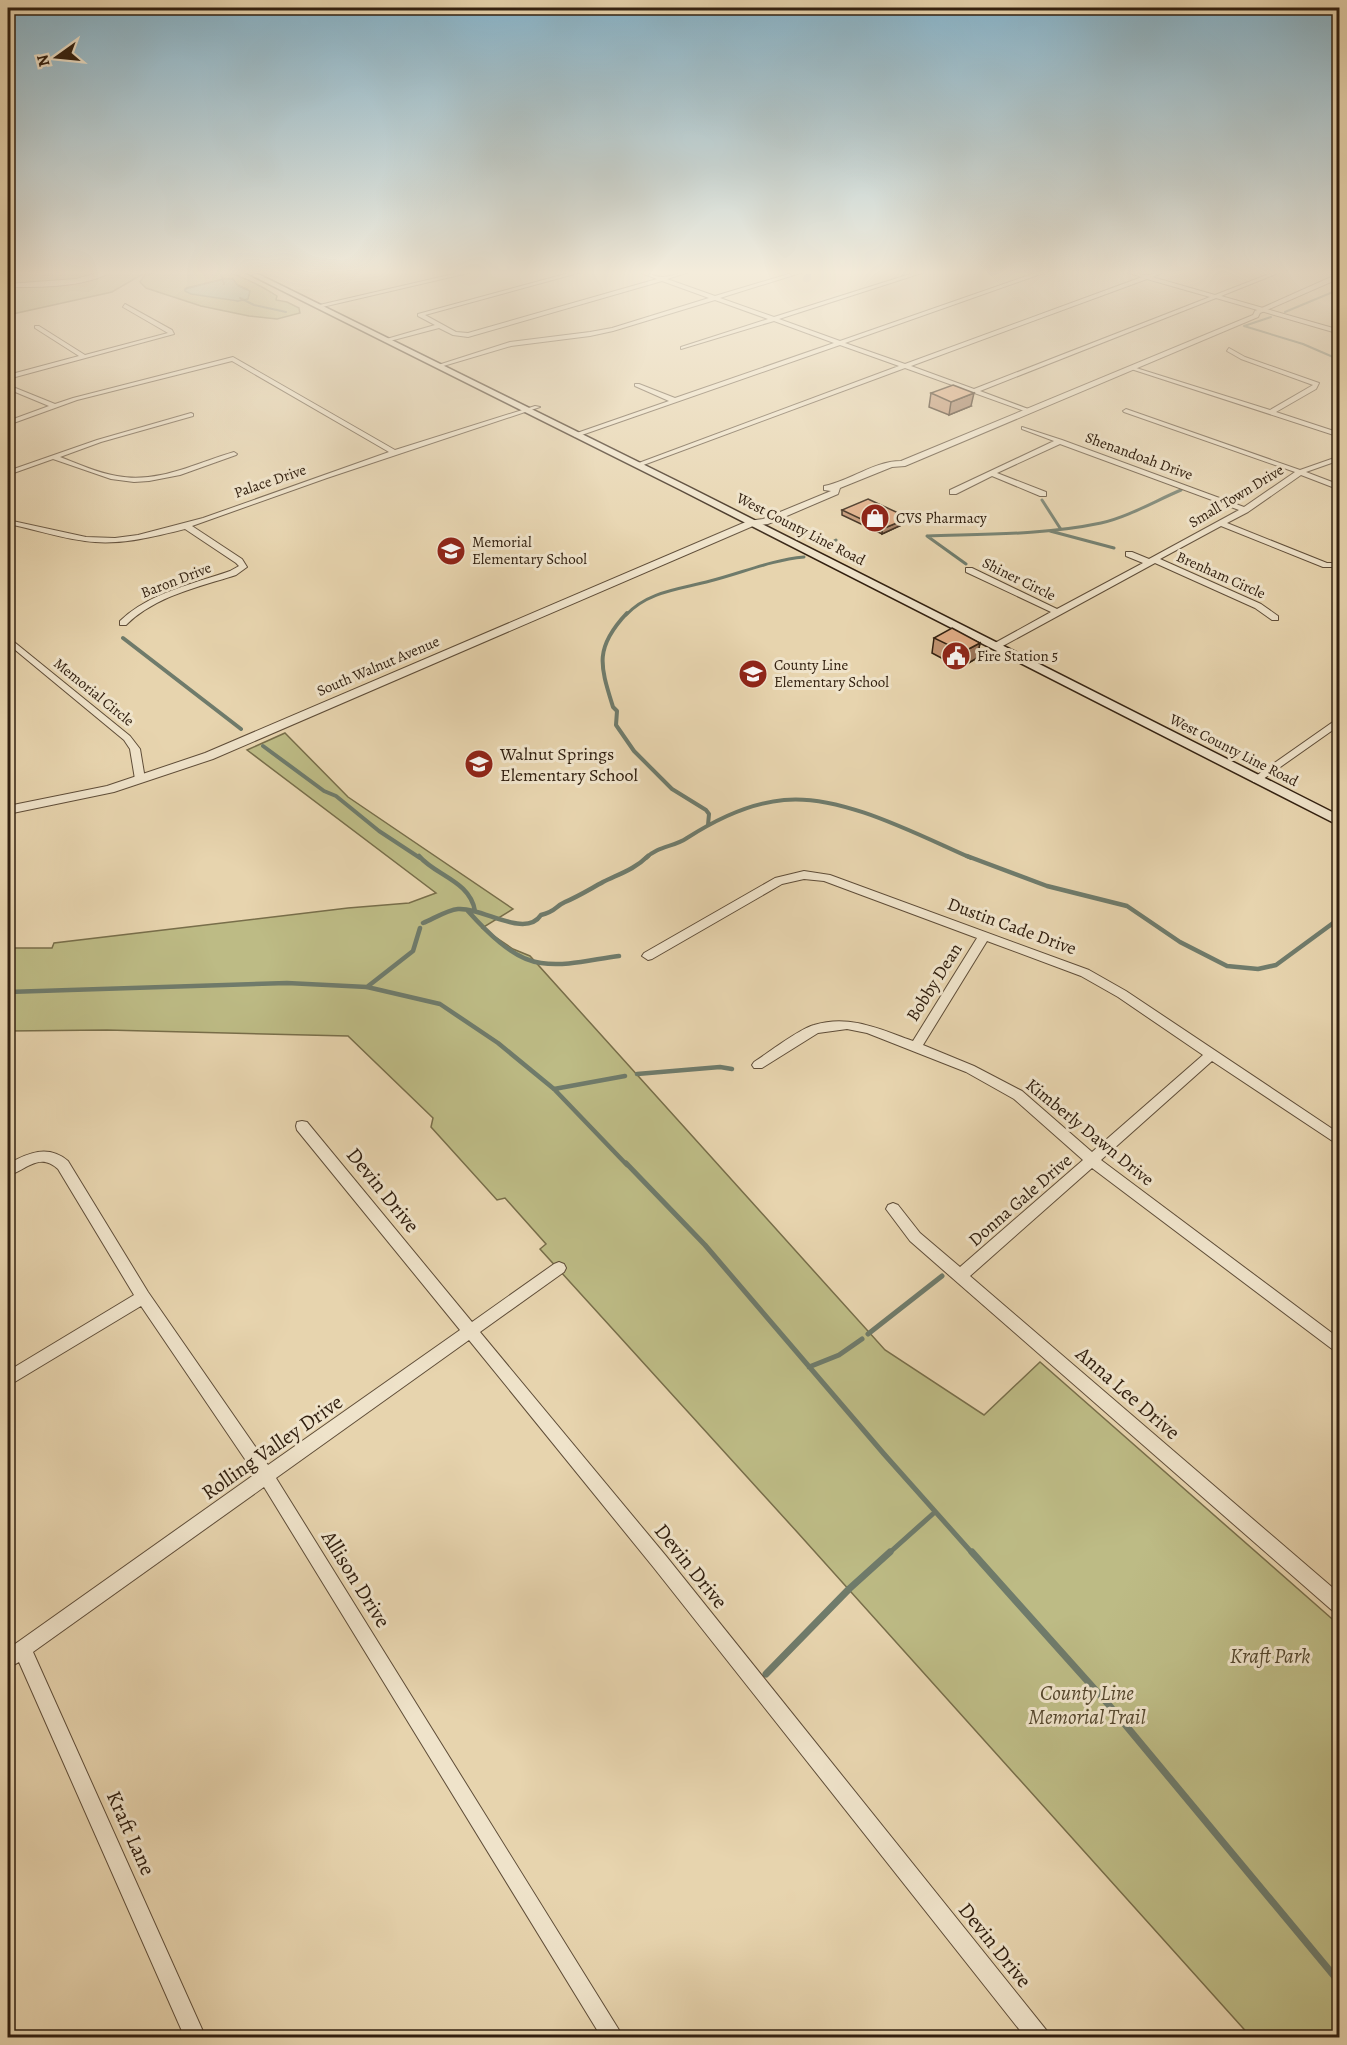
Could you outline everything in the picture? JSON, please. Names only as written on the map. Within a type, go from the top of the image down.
[{"type":"main road","name":"West County Line Road","points":[[445,365],[586,431],[642,464]]},
{"type":"main road","name":"West County Line Road","points":[[445,365],[526,410],[642,464],[1000,644]]},
{"type":"main road","name":"West County Line Road","points":[[752,520],[765,522],[1261,777],[1340,822]]},
{"type":"main road","name":"West County Line Road","points":[[1261,777],[1340,811]]},
{"type":"street","points":[[8,377],[52,365]]},
{"type":"street","points":[[8,423],[54,406],[208,365]]},
{"type":"street","points":[[244,365],[393,452]]},
{"type":"street","points":[[576,435],[770,365]]},
{"type":"street","points":[[975,391],[1040,365]]},
{"type":"street","name":"South Walnut Avenue","points":[[891,464],[893,460],[1120,365]]},
{"type":"street","name":"South Walnut Avenue","points":[[8,810],[77,796],[141,779],[209,756],[827,488],[836,487],[891,464],[903,464],[1137,365]]},
{"type":"street","points":[[1264,365],[1317,384],[1314,388],[1272,412]]},
{"type":"street","points":[[642,464],[904,366],[1029,411]]},
{"type":"street","points":[[1131,368],[1340,435]]},
{"type":"street","points":[[637,385],[674,400]]},
{"type":"street","points":[[8,387],[54,406]]},
{"type":"street","name":"Palace Drive","points":[[8,522],[90,541],[133,538],[185,525],[393,452],[444,438],[537,407]]},
{"type":"street","points":[[1126,411],[1340,488]]},
{"type":"street","points":[[8,473],[99,441],[191,415]]},
{"type":"street","name":"Shenandoah Drive","points":[[1024,428],[1245,510]]},
{"type":"street","points":[[953,492],[1060,441]]},
{"type":"street","points":[[53,457],[110,477],[138,480],[170,475],[234,454]]},
{"type":"street","name":"Small Town Drive","points":[[1000,644],[1245,510],[1299,472],[1340,458]]},
{"type":"street","points":[[990,473],[1043,494]]},
{"type":"street","name":"South Walnut Avenue","points":[[765,522],[836,492],[836,487]]},
{"type":"street","points":[[1220,523],[1312,560],[1326,565],[1340,566]]},
{"type":"street","name":"Baron Drive","points":[[123,623],[131,614],[145,606],[233,573],[243,567],[239,561],[185,525]]},
{"type":"street","points":[[1129,554],[1151,561]]},
{"type":"street","name":"Brenham Circle","points":[[1151,561],[1258,606],[1275,618]]},
{"type":"street","name":"Shiner Circle","points":[[969,570],[1057,612]]},
{"type":"street","name":"Memorial Circle","points":[[8,640],[127,738],[135,749],[141,779]]},
{"type":"street","points":[[1261,777],[1340,720]]},
{"type":"street","name":"Dustin Cade Drive","points":[[648,956],[779,881],[804,875],[840,882],[1064,964],[1093,977],[1340,1141]]},
{"type":"street","name":"Bobby Dean","points":[[915,1047],[984,936]]},
{"type":"street","name":"Kimberly Dawn Drive","points":[[758,1065],[807,1033],[836,1025],[869,1029],[970,1069],[1018,1095],[1093,1161],[1340,1348]]},
{"type":"street","name":"Donna Gale Drive","points":[[960,1276],[1211,1055]]},
{"type":"street","name":"Devin Drive","points":[[302,1126],[660,1562],[1040,2037]]},
{"type":"street","name":"Allison Drive","points":[[8,1170],[31,1158],[48,1156],[54,1157],[63,1165],[143,1297],[266,1476],[614,2037]]},
{"type":"street","name":"Anna Lee Drive","points":[[892,1209],[915,1238],[1340,1606]]},
{"type":"street","name":"Rolling Valley Drive","points":[[15,1653],[559,1268]]},
{"type":"street","points":[[8,1379],[143,1297]]},
{"type":"street","name":"Kraft Lane","points":[[15,1653],[196,2037]]},
{"type":"green space","name":"County Line Memorial Trail","points":[[285,733],[348,797],[513,909],[482,928],[513,949],[530,956],[885,1350],[984,1415],[1040,1362],[1339,1625],[1339,2037],[1251,2037],[540,1249],[546,1244],[505,1198],[497,1200],[431,1127],[433,1118],[348,1036],[107,1030],[8,1031],[8,948],[52,948],[54,943],[348,908],[409,903],[436,893],[247,750]]},
{"type":"building","points":[[953,385],[974,393],[951,402],[931,393]]},
{"type":"building","name":"CVS Pharmacy","points":[[868,499],[909,518],[882,529],[842,510]]},
{"type":"building","points":[[952,628],[980,643],[963,652],[934,638]]},
{"type":"waterway","points":[[966,564],[927,536],[1014,533],[1080,527],[1121,517],[1181,490]]},
{"type":"waterway","points":[[1042,500],[1060,528]]},
{"type":"waterway","points":[[1050,531],[1114,548]]},
{"type":"waterway","points":[[826,546],[836,540]]},
{"type":"waterway","points":[[626,615],[644,601],[665,592],[768,564],[804,557]]},
{"type":"waterway","points":[[627,613],[609,637],[603,657],[605,680],[613,707],[617,711],[616,725],[634,751],[672,789],[706,810],[709,814],[708,825]]},
{"type":"waterway","points":[[123,638],[241,729]]},
{"type":"waterway","points":[[263,746],[324,791],[336,796],[379,831],[420,858]]},
{"type":"waterway","points":[[646,858],[721,819],[758,805],[784,800],[830,803],[855,810],[904,828],[971,858]]},
{"type":"waterway","points":[[419,856],[460,886],[472,901],[475,911]]},
{"type":"waterway","points":[[967,856],[1047,886],[1127,906],[1180,942],[1227,966],[1258,969],[1276,965],[1340,918]]},
{"type":"waterway","points":[[423,923],[458,909],[479,912],[514,923],[534,922],[541,915],[632,868],[646,858]]},
{"type":"waterway","points":[[467,910],[500,943],[531,961],[560,964],[619,956]]},
{"type":"waterway","points":[[367,987],[413,951],[420,928]]},
{"type":"waterway","points":[[8,992],[287,983],[367,987]]},
{"type":"waterway","points":[[367,987],[440,1004],[498,1043],[554,1089]]},
{"type":"waterway","points":[[637,1074],[720,1067],[732,1069]]},
{"type":"waterway","points":[[554,1089],[625,1076]]},
{"type":"waterway","points":[[554,1089],[627,1165]]},
{"type":"waterway","points":[[626,1163],[705,1245],[809,1367]]},
{"type":"waterway","points":[[868,1334],[942,1276]]},
{"type":"waterway","points":[[809,1367],[839,1355],[862,1339]]},
{"type":"waterway","points":[[809,1367],[973,1554]]},
{"type":"waterway","points":[[888,1554],[935,1512]]},
{"type":"waterway","points":[[766,1674],[849,1589],[890,1552]]},
{"type":"waterway","points":[[972,1552],[1108,1704],[1340,1983]]},
{"type":"place","name":"CVS Pharmacy","points":[[875,518]]},
{"type":"place","name":"Memorial Elementary School","points":[[451,551]]},
{"type":"place","name":"Fire Station 5","points":[[956,656]]},
{"type":"place","name":"County Line Elementary School","points":[[753,674]]},
{"type":"place","name":"Walnut Springs Elementary School","points":[[479,764]]},
{"type":"park label","name":"Kraft Park","points":[[1270,1656]]}]
